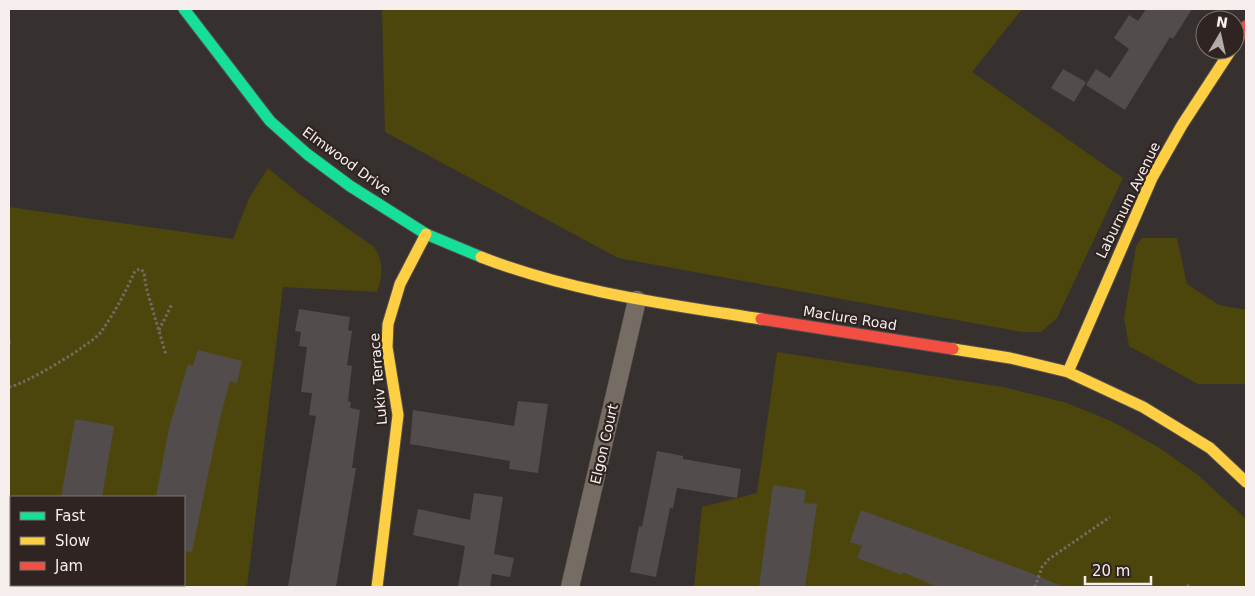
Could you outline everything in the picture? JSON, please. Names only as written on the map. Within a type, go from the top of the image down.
[{"type":"street","name":"Elmwood Drive","points":[[184,9],[270,121],[307,154],[350,186],[426,234]]},
{"type":"street","name":"Laburnum Avenue","points":[[1068,372],[1152,178],[1182,125],[1224,60]]},
{"type":"street","name":"Maclure Road","points":[[426,234],[482,258],[560,284],[637,300],[1010,358],[1068,372],[1143,407],[1210,448],[1246,482]]},
{"type":"street","name":"Lukiv Terrace","points":[[377,587],[398,417],[387,337],[390,312],[406,271],[426,234]]},
{"type":"street","name":"Elgon Court","points":[[570,587],[637,300]]},
{"type":"path","points":[[9,387],[21,384],[76,351],[100,333],[135,271],[140,269],[144,272],[158,331],[166,355]]},
{"type":"path","points":[[158,331],[172,304]]},
{"type":"path","points":[[1035,587],[1042,567],[1049,559],[1110,517]]},
{"type":"shaded area","points":[[382,9],[1022,9],[972,72],[1123,178],[1057,318],[1041,332],[1022,332],[618,258],[385,132]]},
{"type":"shaded area","points":[[268,168],[299,194],[374,247],[380,258],[382,269],[377,292],[283,287],[247,587],[9,587],[9,207],[233,239],[249,198]]},
{"type":"shaded area","points":[[1142,238],[1177,238],[1187,284],[1219,305],[1246,310],[1246,384],[1198,384],[1129,346],[1124,318],[1136,246]]},
{"type":"shaded area","points":[[777,352],[1003,387],[1067,403],[1111,421],[1158,447],[1198,475],[1246,519],[1246,587],[694,587],[702,507],[757,493]]},
{"type":"building","points":[[1146,9],[1192,9],[1173,39],[1170,37],[1125,110],[1086,85],[1096,69],[1110,78],[1129,49],[1114,38],[1129,15],[1138,21]]},
{"type":"building","points":[[1063,69],[1086,82],[1074,102],[1051,88]]},
{"type":"building","points":[[299,309],[350,317],[348,330],[352,331],[347,365],[352,366],[348,401],[351,402],[350,408],[360,410],[352,468],[356,468],[336,587],[288,587],[316,416],[309,415],[312,393],[301,392],[307,347],[299,346],[301,332],[295,331]]},
{"type":"building","points":[[198,350],[242,361],[237,383],[230,381],[219,422],[192,552],[185,551],[185,496],[156,496],[169,428],[188,364],[193,366]]},
{"type":"building","points":[[518,401],[548,404],[538,473],[509,469],[510,461],[410,444],[413,410],[514,426]]},
{"type":"building","points":[[75,419],[114,426],[102,496],[61,496]]},
{"type":"building","points":[[657,451],[683,456],[683,459],[741,469],[737,498],[677,488],[673,508],[670,508],[656,577],[630,572],[639,526],[642,527]]},
{"type":"building","points":[[773,485],[806,490],[804,503],[817,504],[805,587],[759,587]]},
{"type":"building","points":[[474,493],[503,497],[494,554],[514,558],[510,577],[492,574],[490,587],[458,587],[465,546],[413,535],[418,509],[470,520]]},
{"type":"building","points":[[861,510],[1064,587],[937,587],[903,572],[902,575],[857,558],[862,546],[850,542]]},
{"type":"traffic: fast","points":[[184,9],[270,121],[307,154],[350,186],[426,234],[481,257]]},
{"type":"traffic: slow","points":[[1068,372],[1152,178],[1182,125],[1224,60]]},
{"type":"traffic: slow","points":[[377,587],[398,415],[387,347],[388,324],[400,284],[426,234]]},
{"type":"traffic: slow","points":[[481,257],[549,279],[619,296],[761,319]]},
{"type":"traffic: slow","points":[[953,349],[1010,358],[1068,372],[1143,407],[1210,448],[1246,482]]},
{"type":"traffic: jam","points":[[761,319],[953,349]]}]
